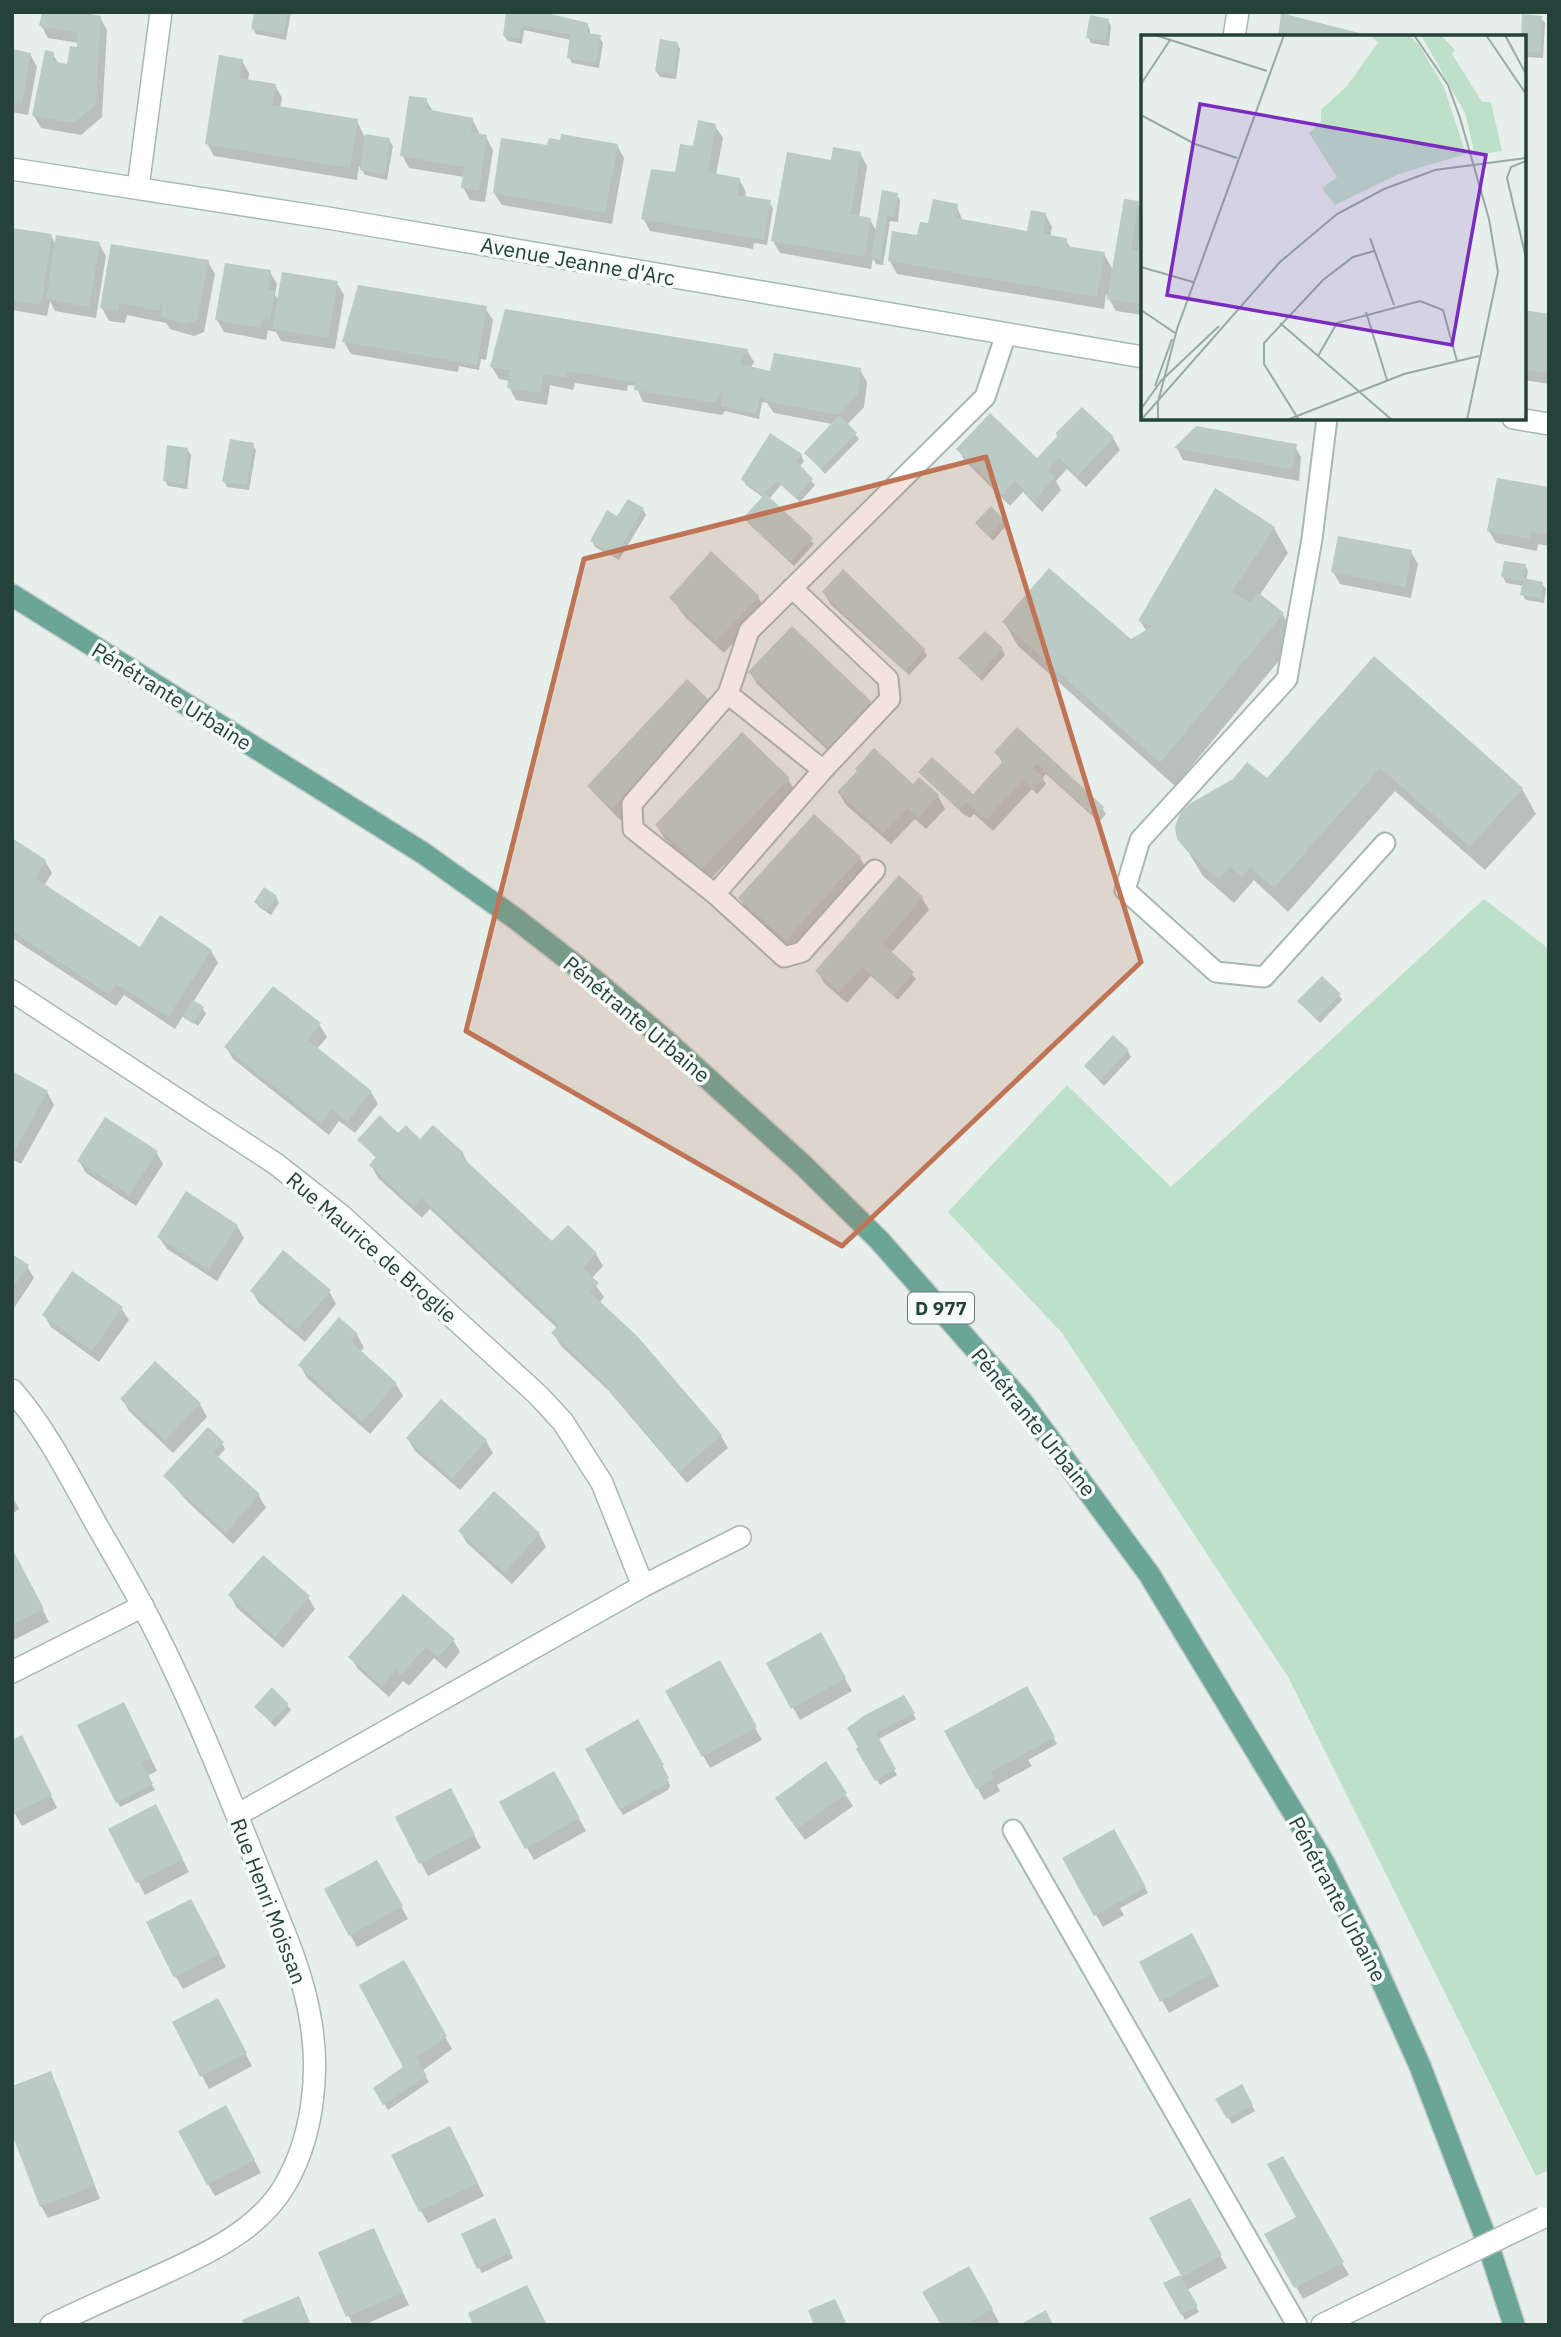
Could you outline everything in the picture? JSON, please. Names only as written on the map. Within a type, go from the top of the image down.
[{"type":"main road","name":"Pénétrante Urbaine","points":[[12,595],[423,853],[516,919],[581,970],[663,1038],[803,1165],[879,1240],[989,1363],[1023,1403],[1149,1574],[1324,1863],[1368,1950],[1420,2066],[1487,2241],[1514,2325]]},
{"type":"street","points":[[138,188],[161,12]]},
{"type":"street","points":[[1234,35],[1238,12]]},
{"type":"street","name":"Avenue Jeanne d'Arc","points":[[12,169],[1141,357]]},
{"type":"street","points":[[1525,420],[1549,424]]},
{"type":"street","name":"Rue Maurice de Broglie","points":[[12,991],[276,1164],[341,1216],[538,1395],[563,1422],[602,1483],[643,1586]]},
{"type":"street","name":"Rue Henri Moissan","points":[[12,1391],[45,1434],[143,1606],[173,1667],[237,1815],[296,1965],[311,2022],[315,2064],[312,2103],[299,2153],[285,2186],[265,2212],[234,2236],[195,2259],[51,2325]]},
{"type":"street","points":[[237,1815],[643,1586],[740,1537]]},
{"type":"street","points":[[12,1672],[143,1606]]},
{"type":"street","points":[[1322,2325],[1546,2216]]},
{"type":"lane","points":[[875,870],[802,952],[783,957],[715,894],[633,829],[632,804],[728,694],[749,631],[985,397],[1006,334]]},
{"type":"lane","points":[[1328,420],[1312,539],[1287,679],[1140,840],[1125,890],[1216,972],[1264,977],[1385,843]]},
{"type":"lane","points":[[715,894],[823,770],[890,699],[888,679],[792,588]]},
{"type":"lane","points":[[728,694],[823,770]]},
{"type":"lane","points":[[1013,1830],[1297,2325]]},
{"type":"highlighted area","points":[[986,457],[1141,962],[842,1246],[466,1031],[584,559]]},
{"type":"green space","points":[[1484,899],[1549,949],[1549,2170],[1536,2176],[1288,1677],[1062,1333],[948,1212],[1067,1085],[1171,1187]]},
{"type":"building","points":[[42,12],[80,12],[101,16],[96,104],[74,123],[32,116],[45,50],[54,52],[53,61],[67,64],[70,46],[77,47],[77,33],[39,26]]},
{"type":"building","points":[[254,12],[288,12],[284,35],[251,29]]},
{"type":"building","points":[[506,12],[543,12],[588,23],[587,33],[601,35],[596,63],[567,58],[570,34],[522,25],[519,39],[503,36]]},
{"type":"building","points":[[1281,13],[1363,34],[1363,35],[1278,35]]},
{"type":"building","points":[[1522,14],[1542,16],[1541,53],[1526,52],[1526,35],[1521,35]]},
{"type":"building","points":[[1090,15],[1109,19],[1106,41],[1086,38]]},
{"type":"building","points":[[660,39],[678,42],[674,74],[655,71]]},
{"type":"building","points":[[12,49],[31,53],[22,104],[12,102]]},
{"type":"building","points":[[219,55],[243,59],[240,78],[276,84],[272,105],[358,119],[350,168],[205,144]]},
{"type":"building","points":[[409,96],[427,98],[426,109],[473,118],[471,132],[487,135],[479,191],[461,188],[464,167],[400,156]]},
{"type":"building","points":[[698,120],[716,124],[708,172],[740,178],[738,195],[771,200],[764,240],[641,219],[651,169],[675,172],[680,144],[693,146]]},
{"type":"building","points":[[365,134],[390,138],[385,175],[360,170]]},
{"type":"building","points":[[561,134],[618,144],[605,213],[493,193],[501,138],[547,145],[549,138],[560,140]]},
{"type":"building","points":[[833,147],[861,152],[851,214],[871,218],[865,257],[771,241],[787,152],[831,160]]},
{"type":"building","points":[[882,190],[898,193],[895,217],[887,216],[881,260],[871,258]]},
{"type":"building","points":[[933,199],[958,204],[956,218],[1027,231],[1031,210],[1046,213],[1043,234],[1067,238],[1066,246],[1105,252],[1097,297],[888,261],[892,231],[917,235],[920,222],[928,223]]},
{"type":"building","points":[[1124,199],[1139,201],[1131,249],[1141,251],[1141,305],[1107,299]]},
{"type":"building","points":[[12,228],[52,234],[41,305],[12,300]]},
{"type":"building","points":[[56,235],[100,242],[89,307],[46,299]]},
{"type":"building","points":[[111,244],[209,260],[197,320],[186,324],[161,317],[161,302],[159,311],[120,303],[118,312],[100,308]]},
{"type":"building","points":[[225,263],[271,270],[268,290],[275,291],[270,320],[262,319],[260,328],[215,320]]},
{"type":"building","points":[[282,272],[338,281],[328,338],[272,329]]},
{"type":"building","points":[[358,285],[487,306],[477,365],[342,342]]},
{"type":"building","points":[[505,309],[748,349],[740,364],[770,371],[774,353],[861,368],[858,394],[839,415],[765,401],[765,398],[760,397],[756,414],[721,406],[723,390],[715,403],[634,390],[635,382],[568,371],[566,378],[543,374],[541,393],[507,388],[510,370],[490,367]]},
{"type":"building","points":[[1526,310],[1549,314],[1549,373],[1526,369]]},
{"type":"building","points":[[1082,407],[1114,437],[1078,476],[1059,458],[1048,470],[1055,477],[1034,501],[1015,481],[1002,495],[956,449],[990,413],[1037,458],[1057,437],[1056,433]]},
{"type":"building","points":[[839,415],[857,433],[821,469],[804,453]]},
{"type":"building","points":[[1196,426],[1297,444],[1292,469],[1174,448]]},
{"type":"building","points":[[770,433],[802,454],[796,461],[813,479],[796,498],[777,481],[765,493],[813,538],[790,562],[743,518],[763,496],[741,479]]},
{"type":"building","points":[[230,439],[254,443],[247,485],[222,482]]},
{"type":"building","points":[[167,445],[188,448],[185,484],[163,481]]},
{"type":"building","points":[[1497,478],[1549,487],[1549,535],[1532,532],[1530,539],[1487,531]]},
{"type":"building","points":[[1215,488],[1275,527],[1232,592],[1250,603],[1259,593],[1284,613],[1160,763],[1002,622],[1049,568],[1131,639],[1153,626],[1138,621]]},
{"type":"building","points":[[628,499],[644,508],[616,556],[590,541],[607,510],[617,516]]},
{"type":"building","points":[[991,506],[1004,520],[989,537],[975,523]]},
{"type":"building","points":[[1338,536],[1412,550],[1405,587],[1331,572]]},
{"type":"building","points":[[711,551],[759,596],[716,642],[669,598]]},
{"type":"building","points":[[1504,561],[1526,564],[1523,578],[1543,582],[1541,598],[1520,595],[1523,581],[1501,577]]},
{"type":"building","points":[[843,569],[925,649],[905,671],[822,592]]},
{"type":"building","points":[[792,626],[874,704],[831,750],[748,672]]},
{"type":"building","points":[[985,631],[1003,648],[978,677],[958,658]]},
{"type":"building","points":[[1374,656],[1523,788],[1470,847],[1380,768],[1274,888],[1250,867],[1242,877],[1230,867],[1219,880],[1177,839],[1175,827],[1180,813],[1191,803],[1233,779],[1247,762],[1267,778]]},
{"type":"building","points":[[687,679],[711,702],[612,809],[587,786]]},
{"type":"building","points":[[1017,727],[1104,807],[1095,817],[1037,764],[1033,768],[1044,778],[1033,790],[1023,780],[986,820],[966,802],[959,810],[918,772],[932,757],[973,794],[1003,761],[994,752]]},
{"type":"building","points":[[742,732],[790,778],[702,869],[655,825]]},
{"type":"building","points":[[874,748],[913,784],[919,777],[939,795],[918,818],[907,808],[883,833],[837,792]]},
{"type":"building","points":[[814,814],[861,857],[786,940],[738,898]]},
{"type":"building","points":[[12,838],[46,860],[35,878],[140,947],[160,915],[212,950],[168,1017],[116,984],[109,995],[12,931]]},
{"type":"building","points":[[899,875],[923,897],[883,944],[914,972],[894,996],[862,967],[839,992],[815,971]]},
{"type":"building","points":[[264,887],[277,896],[267,911],[254,902]]},
{"type":"building","points":[[1322,976],[1341,994],[1316,1019],[1297,1001]]},
{"type":"building","points":[[273,986],[321,1023],[308,1040],[372,1091],[347,1122],[332,1109],[321,1124],[224,1047]]},
{"type":"building","points":[[193,1000],[204,1007],[193,1024],[182,1016]]},
{"type":"building","points":[[1113,1035],[1129,1050],[1100,1081],[1084,1066]]},
{"type":"building","points":[[12,1071],[48,1091],[14,1152],[12,1151]]},
{"type":"building","points":[[380,1115],[398,1133],[406,1125],[420,1139],[433,1125],[464,1153],[461,1156],[552,1241],[568,1225],[597,1253],[583,1268],[599,1283],[590,1292],[638,1337],[722,1435],[679,1472],[599,1378],[551,1333],[559,1325],[422,1198],[414,1207],[369,1165],[376,1157],[357,1140]]},
{"type":"building","points":[[105,1117],[158,1151],[129,1195],[77,1161]]},
{"type":"building","points":[[186,1191],[238,1225],[209,1270],[157,1237]]},
{"type":"building","points":[[283,1250],[331,1290],[297,1331],[250,1291]]},
{"type":"building","points":[[12,1254],[29,1265],[12,1289]]},
{"type":"building","points":[[72,1271],[123,1307],[92,1351],[42,1315]]},
{"type":"building","points":[[339,1317],[358,1334],[351,1342],[397,1383],[362,1422],[298,1365]]},
{"type":"building","points":[[155,1361],[201,1403],[165,1441],[120,1399]]},
{"type":"building","points":[[441,1399],[487,1440],[452,1479],[406,1438]]},
{"type":"building","points":[[208,1427],[224,1442],[214,1453],[260,1494],[226,1533],[163,1476]]},
{"type":"building","points":[[494,1491],[540,1533],[505,1573],[458,1531]]},
{"type":"building","points":[[12,1548],[44,1609],[12,1625]]},
{"type":"building","points":[[263,1555],[310,1596],[275,1637],[228,1595]]},
{"type":"building","points":[[403,1594],[455,1639],[438,1657],[426,1647],[401,1675],[396,1670],[382,1686],[348,1657]]},
{"type":"building","points":[[821,1632],[846,1678],[791,1709],[766,1663]]},
{"type":"building","points":[[720,1660],[757,1727],[702,1757],[665,1691]]},
{"type":"building","points":[[1027,1686],[1055,1737],[991,1772],[994,1779],[976,1789],[944,1731]]},
{"type":"building","points":[[272,1687],[289,1704],[271,1722],[254,1707]]},
{"type":"building","points":[[904,1695],[915,1713],[876,1733],[896,1769],[875,1781],[847,1728],[865,1715]]},
{"type":"building","points":[[124,1702],[151,1758],[142,1763],[153,1784],[116,1803],[77,1725]]},
{"type":"building","points":[[638,1719],[664,1765],[661,1766],[667,1778],[666,1784],[619,1810],[585,1749]]},
{"type":"building","points":[[22,1735],[52,1795],[13,1814],[12,1740]]},
{"type":"building","points":[[826,1761],[847,1793],[797,1829],[775,1798]]},
{"type":"building","points":[[554,1771],[580,1818],[525,1849],[499,1802]]},
{"type":"building","points":[[451,1788],[475,1835],[419,1864],[395,1817]]},
{"type":"building","points":[[156,1804],[183,1859],[136,1883],[108,1829]]},
{"type":"building","points":[[1114,1829],[1146,1887],[1094,1916],[1062,1858]]},
{"type":"building","points":[[377,1860],[403,1906],[349,1936],[324,1889]]},
{"type":"building","points":[[191,1899],[220,1954],[174,1978],[146,1922]]},
{"type":"building","points":[[1192,1933],[1213,1973],[1160,2002],[1139,1962]]},
{"type":"building","points":[[404,1960],[447,2036],[416,2058],[427,2076],[383,2105],[373,2088],[403,2067],[359,1985]]},
{"type":"building","points":[[218,1998],[247,2053],[200,2077],[172,2022]]},
{"type":"building","points":[[51,2071],[94,2186],[40,2207],[12,2134],[12,2086]]},
{"type":"building","points":[[1242,2084],[1253,2105],[1227,2119],[1215,2099]]},
{"type":"building","points":[[226,2105],[255,2160],[207,2185],[178,2131]]},
{"type":"building","points":[[450,2126],[478,2183],[419,2212],[391,2155]]},
{"type":"building","points":[[1283,2156],[1344,2262],[1294,2288],[1264,2234],[1296,2217],[1267,2164]]},
{"type":"building","points":[[1190,2198],[1222,2255],[1182,2277],[1149,2218]]},
{"type":"building","points":[[495,2218],[511,2252],[477,2269],[461,2234]]},
{"type":"building","points":[[374,2228],[403,2293],[346,2317],[318,2252]]},
{"type":"building","points":[[969,2266],[993,2309],[964,2325],[941,2325],[922,2292]]},
{"type":"building","points":[[1180,2275],[1198,2306],[1181,2315],[1163,2283]]},
{"type":"building","points":[[527,2285],[547,2325],[473,2325],[468,2313]]},
{"type":"building","points":[[299,2296],[311,2325],[244,2325],[242,2320]]},
{"type":"building","points":[[835,2299],[847,2325],[814,2325],[808,2310]]},
{"type":"building","points":[[1046,2310],[1053,2325],[1024,2325],[1023,2323]]}]
